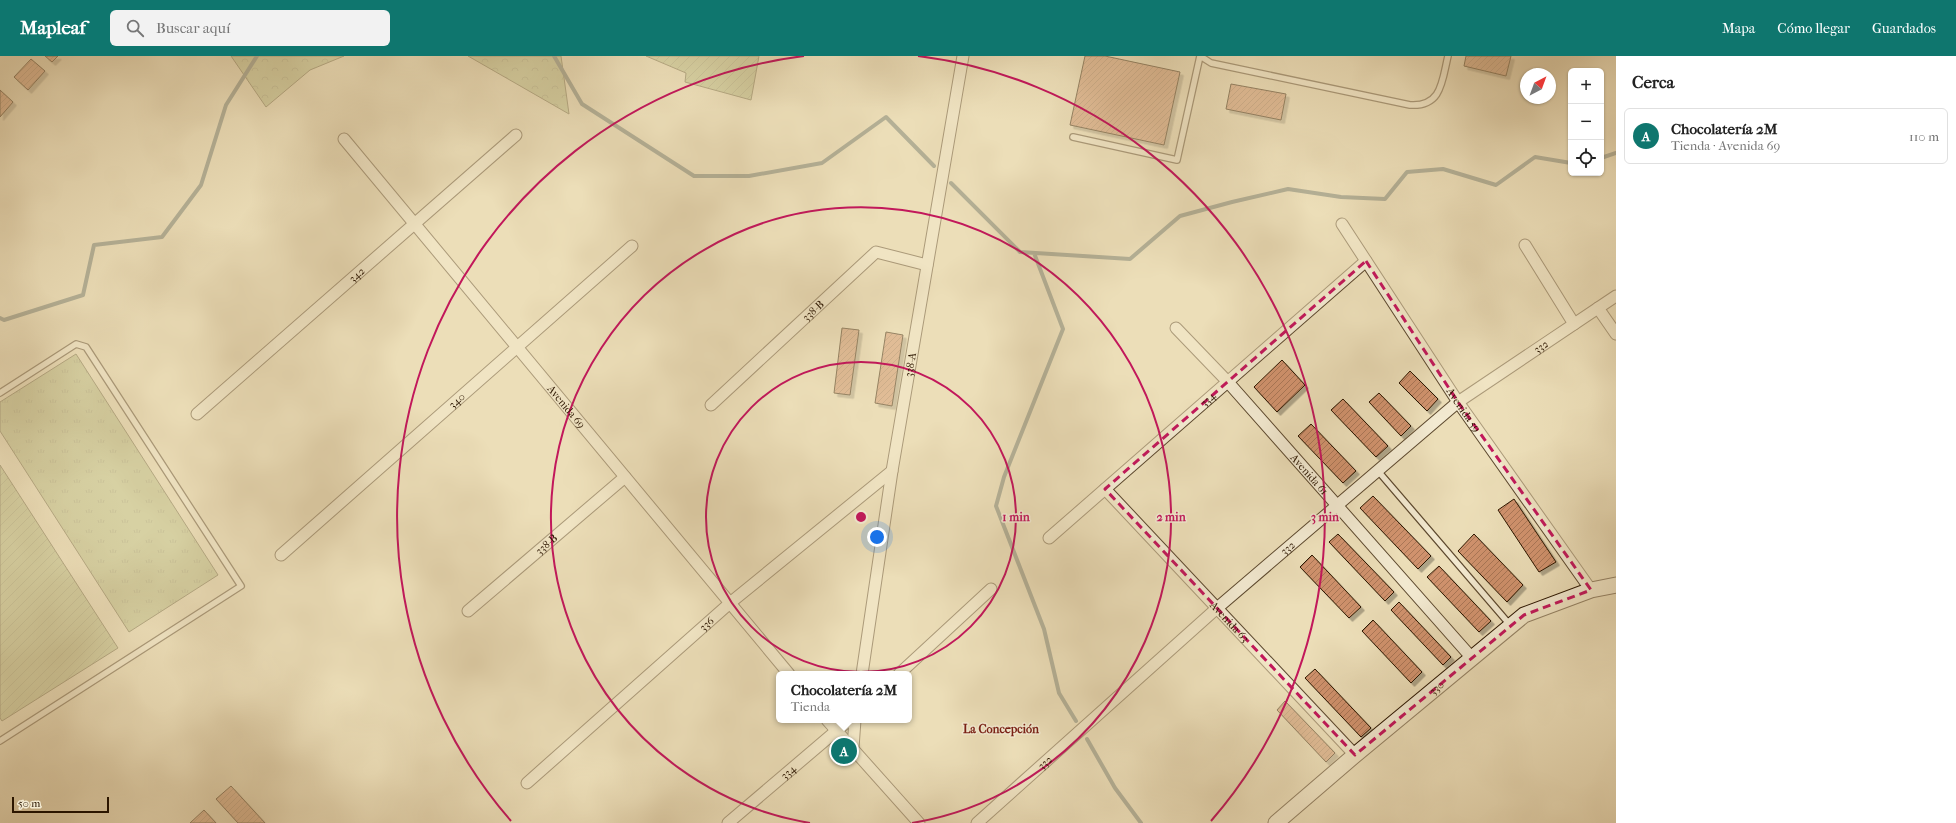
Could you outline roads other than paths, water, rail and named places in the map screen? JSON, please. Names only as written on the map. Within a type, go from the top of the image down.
[{"type":"street","name":"338-A","points":[[862,671],[892,471],[963,56]]},
{"type":"street","name":"342","points":[[197,414],[415,225],[516,135]]},
{"type":"street","name":"Avenida 69","points":[[344,139],[787,671]]},
{"type":"street","name":"Avenida 59","points":[[1342,224],[1458,402],[1591,590]]},
{"type":"street","points":[[1525,245],[1574,324]]},
{"type":"street","name":"340","points":[[281,555],[518,348],[632,246]]},
{"type":"street","name":"338-B","points":[[710,405],[876,252],[927,265]]},
{"type":"street","name":"334","points":[[1049,538],[1226,381],[1366,261]]},
{"type":"street","name":"332","points":[[977,823],[1216,609],[1458,402],[1616,296]]},
{"type":"street","points":[[1598,308],[1616,334]]},
{"type":"street","name":"Avenida 61","points":[[1176,328],[1338,505],[1472,658]]},
{"type":"street","name":"336","points":[[527,783],[730,603],[892,471]]},
{"type":"street","name":"338-B","points":[[468,610],[625,477]]},
{"type":"street","name":"Avenida 63","points":[[1104,489],[1354,755]]},
{"type":"street","name":"330","points":[[1276,823],[1354,755],[1524,615],[1591,590],[1616,585]]},
{"type":"street","points":[[902,671],[991,589]]},
{"type":"street","points":[[830,723],[919,823]]},
{"type":"street","name":"334","points":[[728,823],[845,723]]},
{"type":"street","points":[[853,748],[855,723]]},
{"type":"lane","points":[[1073,137],[1177,160],[1200,56],[1211,62],[1410,105],[1422,106],[1434,100],[1441,85],[1448,56]]},
{"type":"lane","points":[[0,393],[76,344],[86,347],[241,586],[0,741]]},
{"type":"lane","points":[[1378,471],[1511,626]]},
{"type":"waterway","points":[[0,318],[4,320],[83,295],[94,245],[162,237],[201,185],[226,105],[257,56]]},
{"type":"waterway","points":[[554,56],[582,104],[694,176],[749,176],[822,163],[886,117],[934,166]]},
{"type":"waterway","points":[[1604,157],[1616,153]]},
{"type":"waterway","points":[[951,183],[1020,252],[1130,259],[1180,216],[1288,189],[1341,197],[1385,199],[1407,172],[1443,169],[1496,185],[1535,157],[1568,162]]},
{"type":"waterway","points":[[1034,253],[1063,329],[1004,477],[996,506],[1044,629],[1059,693],[1076,721]]},
{"type":"waterway","points":[[1087,739],[1115,788],[1141,823]]},
{"type":"place","name":"Chocolatería 2M","points":[[844,751]]},
{"type":"district","name":"La Concepción","points":[[1001,729]]}]
